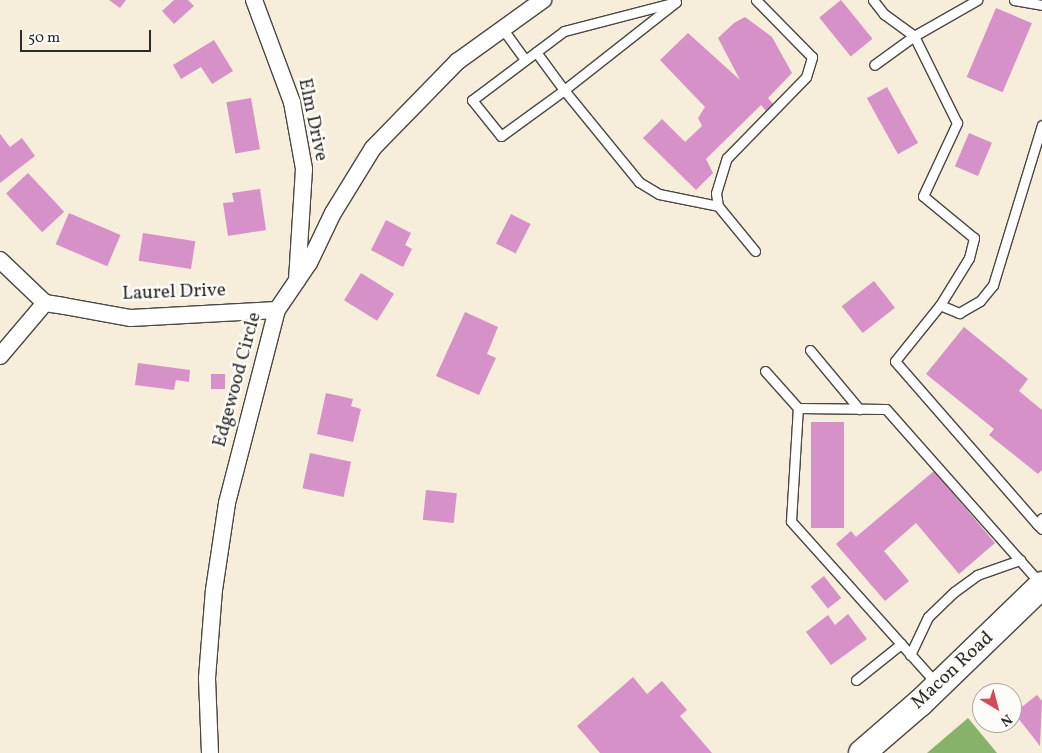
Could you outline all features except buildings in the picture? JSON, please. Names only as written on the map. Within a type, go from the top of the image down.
[{"type":"main road","name":"Macon Road","points":[[862,753],[938,686],[1042,585]]},
{"type":"street","name":"Elm Drive","points":[[254,0],[292,102],[304,169],[296,283]]},
{"type":"street","name":"Edgewood Circle","points":[[210,753],[207,678],[214,590],[225,512],[276,310],[296,283],[333,213],[373,148],[458,61],[543,0]]},
{"type":"street","points":[[0,260],[45,303],[0,356]]},
{"type":"street","name":"Laurel Drive","points":[[45,303],[131,318],[276,310]]},
{"type":"lane","points":[[755,251],[718,206],[716,193],[727,158],[806,77],[812,57],[756,0]]},
{"type":"lane","points":[[873,0],[884,14],[914,36],[957,123],[923,196],[974,238],[969,258],[940,305],[895,361],[1040,524]]},
{"type":"lane","points":[[874,65],[914,36],[977,0]]},
{"type":"lane","points":[[1014,0],[1042,5]]},
{"type":"lane","points":[[676,1],[564,90],[501,136],[472,100],[564,31],[676,1]]},
{"type":"lane","points":[[502,28],[526,60]]},
{"type":"lane","points":[[536,52],[564,90],[639,182],[660,194],[718,206]]},
{"type":"lane","points":[[940,305],[959,313],[980,301],[993,285],[1042,125]]},
{"type":"lane","points":[[810,350],[859,409]]},
{"type":"lane","points":[[765,371],[798,408],[792,521],[938,686]]},
{"type":"lane","points":[[798,408],[886,409],[1042,585]]},
{"type":"lane","points":[[910,655],[928,617],[954,592],[977,575],[1020,560]]},
{"type":"lane","points":[[856,680],[901,644]]},
{"type":"green space","points":[[968,718],[972,723],[972,733],[980,733],[997,753],[927,753]]}]
